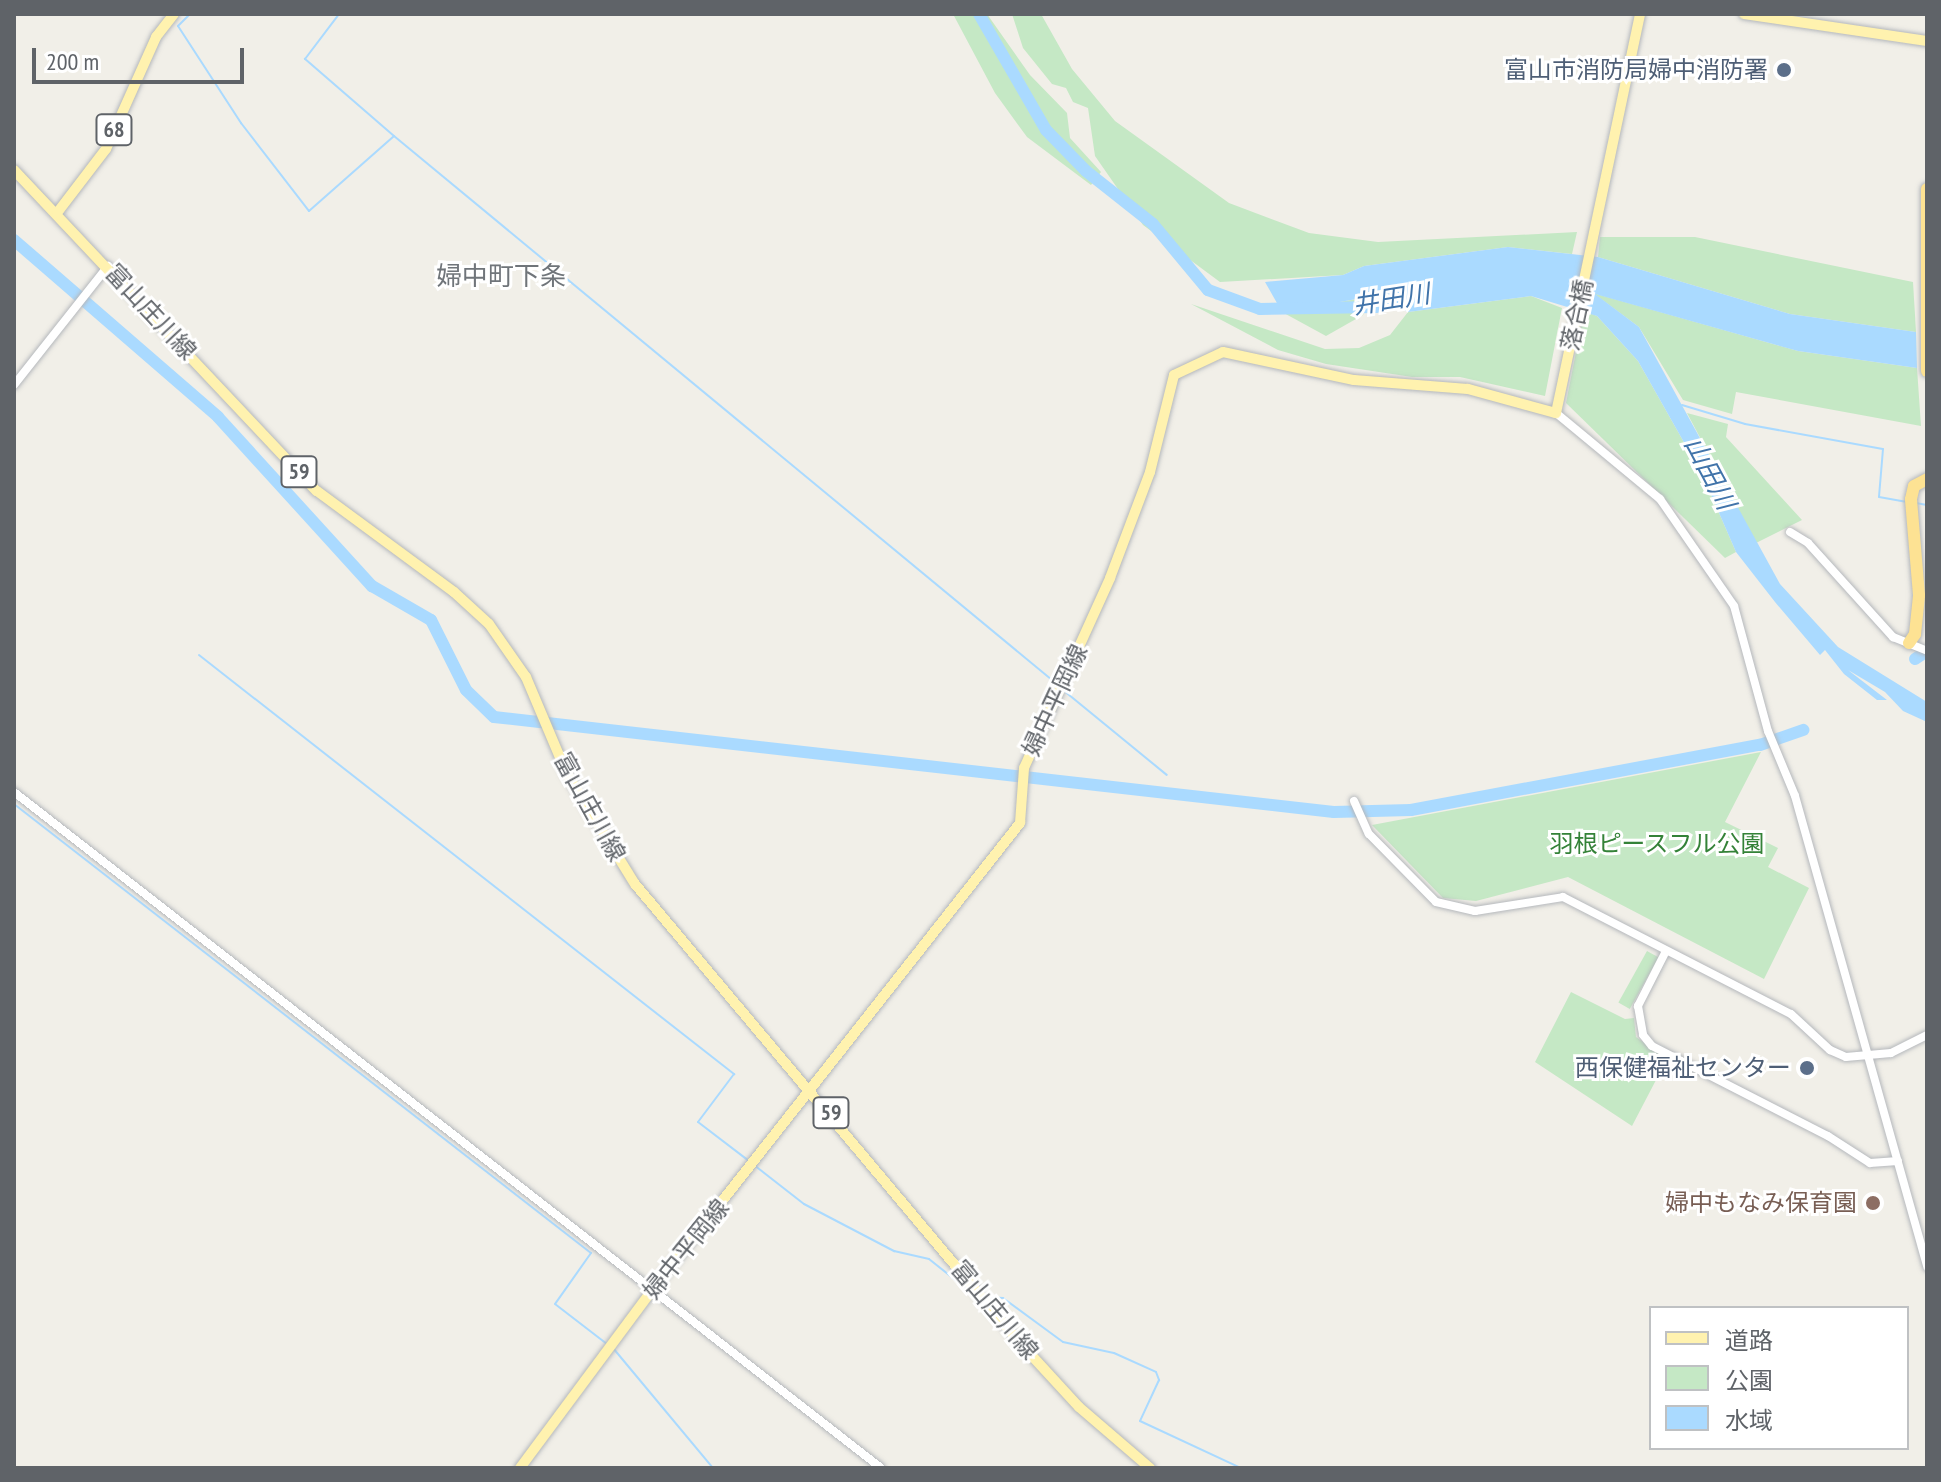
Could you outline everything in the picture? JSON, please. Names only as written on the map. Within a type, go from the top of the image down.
[{"type":"highway","points":[[1927,189],[1924,269],[1927,371]]},
{"type":"highway","points":[[1912,645],[1919,595],[1911,499],[1914,486],[1927,479]]},
{"type":"highway","points":[[1911,499],[1927,487]]},
{"type":"main road","name":"68","points":[[57,213],[106,149],[151,45],[174,14]]},
{"type":"main road","name":"落合橋","points":[[1557,409],[1640,14]]},
{"type":"main road","points":[[1744,14],[1927,41]]},
{"type":"main road","name":"富山庄川線","points":[[14,170],[324,497],[454,592],[489,624],[526,677],[567,774],[613,856],[812,1090],[1022,1345],[1079,1407],[1150,1468]]},
{"type":"main road","name":"婦中平岡線","points":[[520,1468],[652,1290],[1020,823],[1024,768],[1115,565],[1150,472],[1174,375],[1190,363],[1223,352],[1354,380],[1468,389],[1557,409]]},
{"type":"street","points":[[14,385],[108,266]]},
{"type":"street","points":[[1557,409],[1660,499],[1715,573],[1740,623],[1768,731],[1795,796],[1871,1058],[1927,1267]]},
{"type":"street","points":[[1790,532],[1808,543],[1881,627],[1927,651]]},
{"type":"street","points":[[14,792],[881,1468]]},
{"type":"street","points":[[1354,801],[1360,819],[1436,902],[1475,911],[1563,897],[1791,1014],[1830,1050],[1871,1058],[1927,1035]]},
{"type":"street","points":[[1666,951],[1638,1006],[1643,1035],[1652,1046],[1828,1136],[1870,1163],[1898,1161]]},
{"type":"green space","points":[[953,14],[987,14],[1030,75],[1067,113],[1070,138],[1101,172],[1091,185],[1027,137],[995,93]]},
{"type":"green space","points":[[1012,14],[1041,14],[1072,69],[1115,121],[1229,203],[1309,233],[1378,242],[1577,232],[1572,254],[1508,247],[1364,266],[1343,275],[1220,282],[1143,225],[1095,156],[1088,108],[1073,102],[1066,88],[1052,84],[1023,48]]},
{"type":"green space","points":[[1600,237],[1695,237],[1913,282],[1916,332],[1790,314],[1598,257]]},
{"type":"green space","points":[[1593,293],[1798,351],[1917,368],[1921,426],[1736,392],[1732,414],[1683,400],[1639,327]]},
{"type":"green space","points":[[1374,296],[1363,315],[1326,336],[1282,312]]},
{"type":"green space","points":[[1531,296],[1562,308],[1545,396],[1460,377],[1412,377],[1326,364],[1278,350],[1191,304],[1325,349],[1359,348],[1390,335],[1408,312]]},
{"type":"green space","points":[[1584,311],[1597,316],[1638,361],[1703,476],[1736,552],[1725,558],[1566,403]]},
{"type":"green space","points":[[1687,413],[1728,424],[1726,437],[1802,520],[1756,543]]},
{"type":"green space","name":"羽根ピースフル公園","points":[[1761,752],[1725,822],[1778,848],[1768,867],[1809,888],[1764,979],[1568,877],[1476,901],[1443,898],[1372,825]]},
{"type":"green space","points":[[1647,951],[1658,957],[1630,1009],[1618,1003]]},
{"type":"green space","points":[[1571,992],[1625,1019],[1634,1018],[1636,1037],[1667,1059],[1632,1126],[1535,1062]]},
{"type":"water","name":"山田川","points":[[1508,247],[1598,257],[1790,314],[1916,332],[1917,368],[1798,351],[1595,294],[1639,327],[1780,584],[1838,647],[1927,702],[1927,722],[1903,711],[1885,692],[1848,670],[1887,700],[1877,700],[1844,674],[1825,650],[1820,655],[1775,602],[1736,552],[1703,476],[1638,361],[1597,316],[1531,296],[1408,312],[1374,296],[1282,312],[1265,282],[1343,275],[1364,266]]},
{"type":"waterway","points":[[190,14],[178,26],[241,123],[309,211],[394,136],[305,59],[339,14]]},
{"type":"waterway","name":"井田川","points":[[979,14],[1046,130],[1086,171],[1153,224],[1208,290],[1260,309],[1376,307],[1405,300]]},
{"type":"waterway","points":[[394,136],[1058,685]]},
{"type":"waterway","points":[[14,240],[218,417],[372,586],[431,620],[466,690],[494,717],[1334,812],[1411,810],[1760,745],[1803,730]]},
{"type":"waterway","points":[[1682,405],[1745,424],[1883,449],[1879,497],[1906,502]]},
{"type":"waterway","points":[[1916,503],[1927,505]]},
{"type":"waterway","name":"山田川","points":[[1915,659],[1927,651]]},
{"type":"waterway","points":[[199,655],[734,1074],[698,1122],[749,1161]]},
{"type":"waterway","points":[[1063,690],[1167,775]]},
{"type":"waterway","points":[[14,804],[591,1253],[555,1304],[607,1344]]},
{"type":"waterway","points":[[754,1165],[804,1204],[894,1251],[929,1259],[973,1294]]},
{"type":"waterway","points":[[986,1297],[1003,1298],[1063,1342],[1114,1353],[1156,1372],[1159,1380],[1140,1421],[1241,1468]]},
{"type":"waterway","points":[[613,1348],[713,1468]]},
{"type":"place","name":"富山市消防局婦中消防署","points":[[1784,70]]},
{"type":"place","name":"西保健福祉センター","points":[[1807,1068]]},
{"type":"place","name":"婦中もなみ保育園","points":[[1873,1203]]},
{"type":"district","name":"婦中町下条","points":[[501,276]]}]
